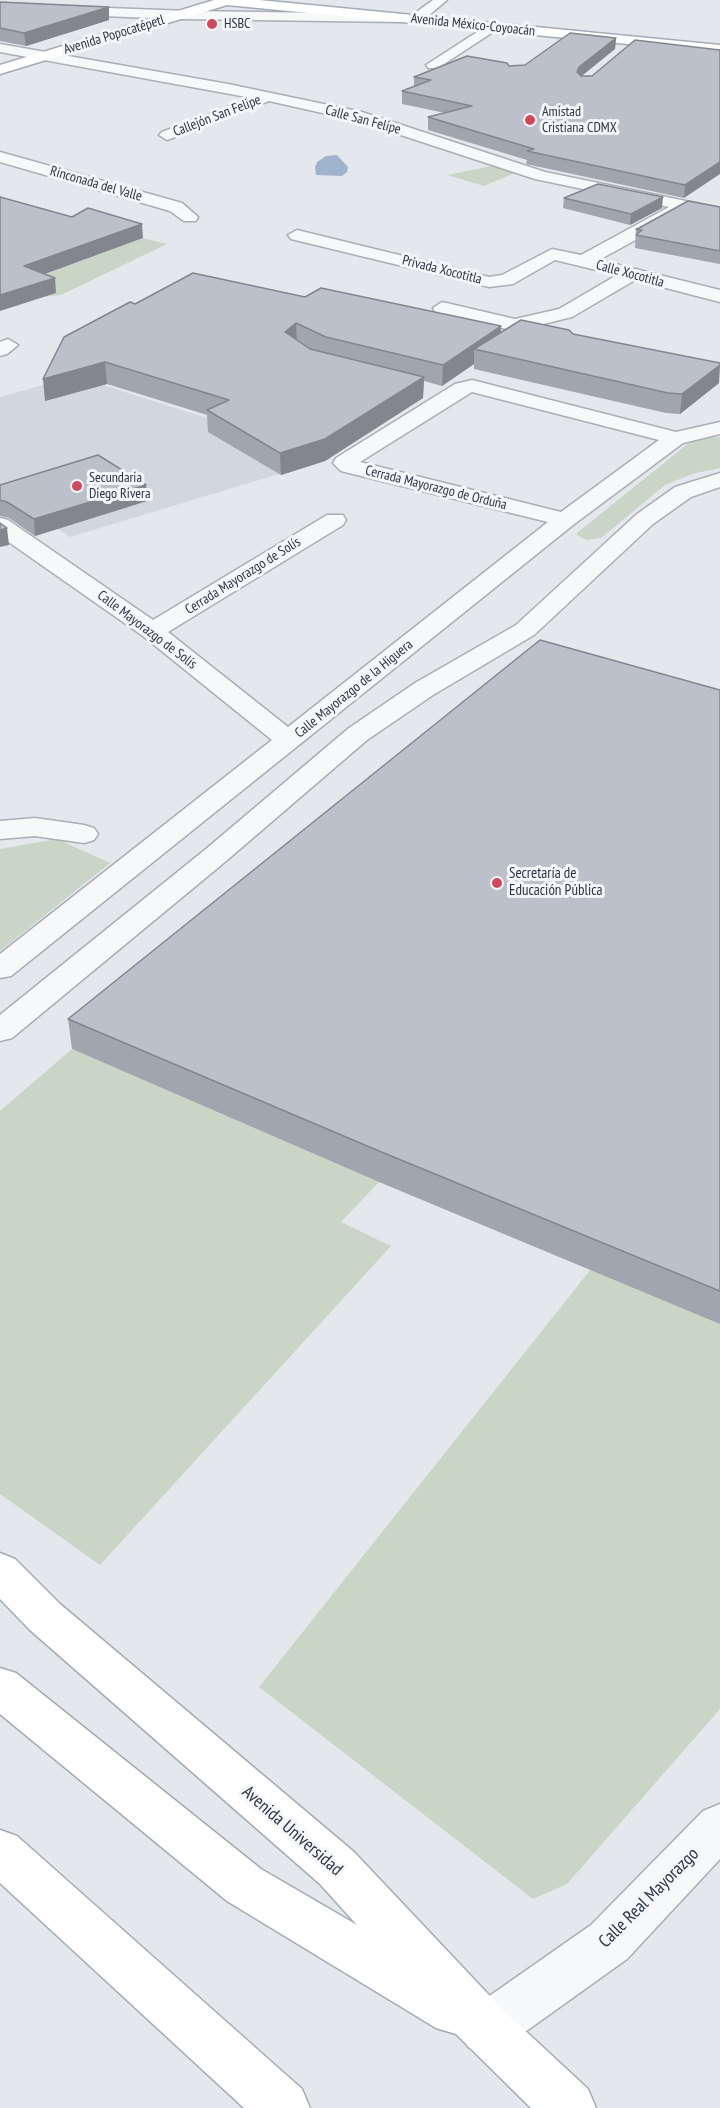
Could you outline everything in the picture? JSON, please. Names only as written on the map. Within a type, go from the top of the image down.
[{"type":"main road","name":"Avenida México-Coyoacán","points":[[220,0],[720,49]]},
{"type":"main road","name":"Avenida Popocatépetl","points":[[0,70],[227,0]]},
{"type":"main road","name":"Avenida Universidad","points":[[0,1571],[45,1617],[337,1868],[486,2029],[569,2108]]},
{"type":"main road","points":[[0,1687],[244,1885],[486,2029]]},
{"type":"main road","points":[[0,1852],[283,2108]]},
{"type":"street","points":[[0,8],[410,19],[441,0]]},
{"type":"street","points":[[262,16],[275,6]]},
{"type":"street","points":[[433,65],[491,27]]},
{"type":"street","points":[[548,50],[569,34]]},
{"type":"street","points":[[617,55],[634,41]]},
{"type":"street","name":"Calle San Felipe","points":[[0,48],[267,97],[362,117],[541,176],[720,213]]},
{"type":"street","name":"Callejón San Felipe","points":[[167,135],[267,97]]},
{"type":"street","name":"Rinconada del Valle","points":[[0,157],[176,207],[190,217]]},
{"type":"street","name":"Calle Xocotitla","points":[[583,261],[683,206]]},
{"type":"street","name":"Privada Xocotitla","points":[[297,235],[489,282],[507,280],[552,254],[583,261]]},
{"type":"street","name":"Calle Xocotitla","points":[[583,261],[630,275],[720,296]]},
{"type":"street","points":[[442,308],[515,325],[538,321],[565,313],[630,275]]},
{"type":"street","name":"Cerrada Mayorazgo de Orduña","points":[[564,520],[344,463],[462,388],[482,388],[676,438]]},
{"type":"street","points":[[426,391],[449,396]]},
{"type":"street","name":"Calle Mayorazgo de la Higuera","points":[[0,969],[290,741],[564,520],[676,438],[720,428]]},
{"type":"street","points":[[0,1031],[199,869],[358,734],[424,688],[503,645],[525,630],[645,519],[683,492],[720,480]]},
{"type":"street","name":"Cerrada Mayorazgo de Solís","points":[[152,632],[335,520]]},
{"type":"street","name":"Calle Mayorazgo de Solís","points":[[0,525],[152,632],[290,741]]},
{"type":"street","points":[[0,830],[34,827],[84,834]]},
{"type":"street","name":"Calle Real Mayorazgo","points":[[486,2029],[609,1942],[720,1826]]},
{"type":"shaded area","points":[[75,376],[332,458],[70,537],[0,489],[0,397]]},
{"type":"green space","points":[[497,165],[515,173],[484,186],[447,175]]},
{"type":"green space","points":[[143,238],[167,244],[61,295],[43,297],[55,293],[27,281]]},
{"type":"green space","points":[[720,437],[720,468],[692,474],[665,485],[601,538],[586,540],[577,535],[695,438]]},
{"type":"green space","points":[[57,839],[110,863],[0,951],[0,849]]},
{"type":"green space","points":[[72,1049],[379,1182],[341,1222],[391,1246],[100,1565],[0,1494],[0,1111]]},
{"type":"green space","points":[[591,1269],[720,1323],[720,1709],[567,1884],[533,1899],[259,1687]]},
{"type":"water","points":[[337,155],[348,167],[347,172],[342,176],[316,175],[317,162],[326,156]]},
{"type":"building","points":[[0,2],[109,7],[24,33],[0,28]]},
{"type":"building","points":[[570,33],[616,38],[579,67],[577,72],[581,76],[592,76],[635,40],[720,50],[720,162],[685,185],[527,151],[534,149],[428,117],[472,106],[402,91],[431,80],[414,77],[467,56],[507,63],[509,66],[525,65]]},
{"type":"building","points":[[598,184],[663,197],[631,214],[564,198]]},
{"type":"building","points":[[0,197],[72,217],[88,208],[142,224],[24,266],[55,278],[0,295]]},
{"type":"building","points":[[688,201],[720,207],[720,251],[636,235],[642,230],[636,229]]},
{"type":"building","points":[[193,273],[305,297],[321,288],[501,326],[443,365],[326,337],[296,323],[285,332],[310,349],[424,377],[325,439],[280,453],[207,410],[229,400],[105,362],[43,379],[64,337],[130,302],[135,304]]},
{"type":"building","points":[[521,320],[569,330],[573,334],[720,363],[720,365],[682,394],[668,393],[474,349]]},
{"type":"building","points":[[98,455],[146,485],[34,519],[0,500],[0,485]]},
{"type":"building","points":[[0,523],[7,528],[0,530]]},
{"type":"building","name":"Secretaría de Educación Pública","points":[[540,640],[720,690],[720,1291],[379,1151],[68,1019]]},
{"type":"place","name":"HSBC","points":[[212,24]]},
{"type":"place","name":"Amistad Cristiana CDMX","points":[[530,120]]},
{"type":"place","name":"Secundaria Diego Rivera","points":[[77,486]]},
{"type":"place","name":"Secretaría de Educación Pública","points":[[497,883]]}]
